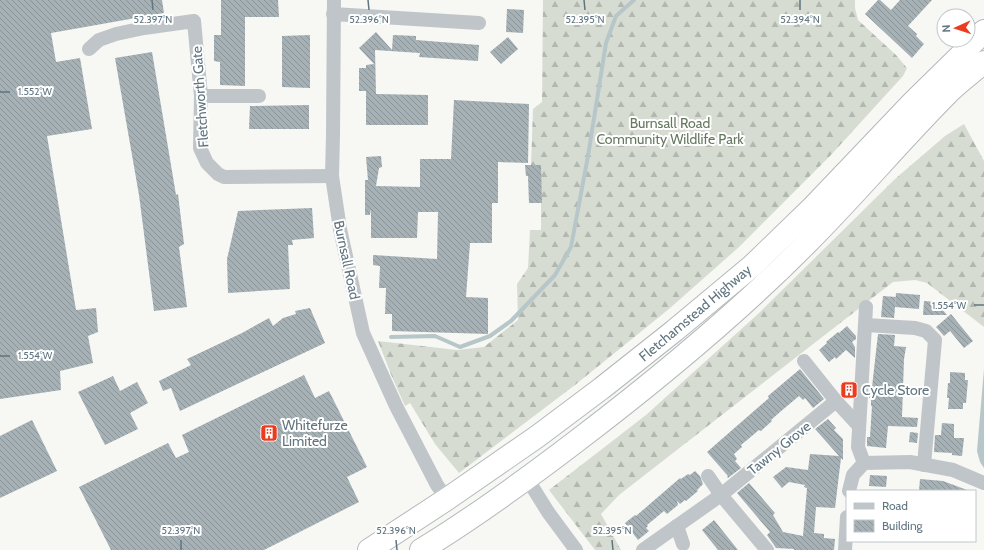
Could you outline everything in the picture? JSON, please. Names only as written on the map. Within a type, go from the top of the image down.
[{"type":"highway","name":"Fletchamstead Highway","points":[[369,550],[447,500],[538,436],[674,331],[752,266],[811,210],[913,102],[984,31]]},
{"type":"highway","name":"Fletchamstead Highway","points":[[421,550],[477,514],[616,411],[732,314],[808,243],[860,189],[892,151],[951,90],[984,62]]},
{"type":"highway","points":[[902,142],[984,76]]},
{"type":"street","name":"Burnsall Road","points":[[334,0],[332,176],[340,229],[363,333],[396,406],[437,485],[447,500]]},
{"type":"street","points":[[334,14],[479,23]]},
{"type":"street","name":"Fletchworth Gate","points":[[89,49],[99,40],[116,34],[144,28],[194,21],[201,96],[200,148],[207,163],[218,174],[224,177],[332,176]]},
{"type":"street","points":[[201,96],[258,96]]},
{"type":"street","points":[[864,463],[858,447],[866,307]]},
{"type":"street","points":[[866,325],[915,328],[926,331],[935,340],[924,465]]},
{"type":"street","points":[[804,361],[836,401],[859,426]]},
{"type":"street","name":"Tawny Grove","points":[[643,550],[721,495],[836,401]]},
{"type":"street","points":[[849,490],[853,475],[864,463],[910,462],[953,470],[984,483]]},
{"type":"street","points":[[708,476],[761,548]]},
{"type":"street","points":[[526,479],[576,550]]},
{"type":"street","points":[[677,526],[683,544]]},
{"type":"street","points":[[845,550],[846,534]]},
{"type":"green space","name":"Burnsall Road Community Wildlife Park","points":[[543,0],[855,0],[858,20],[896,55],[907,68],[903,76],[830,156],[739,247],[669,309],[575,385],[459,473],[435,444],[410,403],[405,406],[378,341],[457,350],[484,347],[518,320],[517,284],[528,268],[530,230],[541,230],[541,167],[531,165],[533,109],[542,102]]},
{"type":"green space","points":[[964,124],[984,161],[984,327],[927,283],[915,280],[893,282],[619,495],[601,514],[621,550],[595,550],[549,490],[646,415],[758,314],[895,179],[945,136]]},
{"type":"shaded area","points":[[984,369],[984,468],[980,462],[977,451]]},
{"type":"building","points":[[0,0],[162,0],[164,13],[51,33],[56,62],[80,58],[92,129],[47,136],[76,310],[96,308],[98,332],[88,336],[93,363],[60,371],[61,390],[0,399]]},
{"type":"building","points":[[221,0],[278,0],[279,17],[245,17],[245,86],[220,85],[220,62],[214,61],[214,35],[221,35]]},
{"type":"building","points":[[878,0],[880,0],[891,10],[900,0],[932,0],[908,26],[917,34],[916,36],[924,44],[912,58],[865,14]]},
{"type":"building","points":[[507,9],[524,10],[523,33],[506,32]]},
{"type":"building","points":[[376,32],[392,50],[393,35],[416,36],[416,40],[479,45],[478,61],[419,57],[420,53],[375,50],[376,94],[428,95],[428,125],[366,125],[366,91],[359,91],[359,68],[366,68],[366,65],[374,64],[359,48]]},
{"type":"building","points":[[310,35],[310,88],[282,87],[282,36]]},
{"type":"building","points":[[508,37],[518,49],[501,64],[490,52]]},
{"type":"building","points":[[152,52],[176,195],[178,194],[184,244],[179,247],[187,307],[154,311],[139,195],[115,58]]},
{"type":"building","points":[[454,100],[529,104],[528,163],[498,162],[498,203],[492,203],[492,243],[470,243],[466,297],[488,298],[488,334],[392,331],[392,314],[385,314],[386,288],[379,288],[380,266],[373,265],[373,255],[437,259],[438,212],[418,212],[417,238],[371,238],[371,209],[370,215],[365,215],[365,180],[368,180],[366,157],[381,156],[382,167],[379,168],[376,186],[420,187],[420,159],[451,159]]},
{"type":"building","points":[[309,105],[309,129],[249,129],[250,106]]},
{"type":"building","points":[[525,165],[541,165],[542,203],[529,203],[528,176],[526,176]]},
{"type":"building","points":[[312,208],[314,238],[292,240],[293,245],[288,245],[290,289],[228,293],[227,259],[238,211]]},
{"type":"building","points":[[896,293],[920,295],[919,309],[895,307]]},
{"type":"building","points":[[883,296],[896,297],[894,318],[881,317]]},
{"type":"building","points":[[924,301],[936,302],[947,315],[923,315]]},
{"type":"building","points":[[310,308],[325,343],[180,411],[171,388],[163,391],[159,381],[191,365],[187,359],[242,333],[269,318],[273,326],[283,318],[296,314],[295,311]]},
{"type":"building","points":[[951,314],[973,341],[964,348],[950,331],[944,336],[936,327]]},
{"type":"building","points":[[847,326],[856,336],[856,339],[852,342],[855,347],[855,358],[846,350],[836,359],[835,357],[829,362],[819,350],[827,343],[826,342]]},
{"type":"building","points":[[878,334],[895,335],[894,346],[906,347],[904,359],[902,417],[918,418],[917,427],[888,426],[886,448],[867,446],[867,437],[870,437],[872,406],[871,398],[869,398],[870,386],[872,387]]},
{"type":"building","points":[[800,369],[824,399],[813,408],[805,398],[803,400],[799,396],[771,420],[772,421],[761,431],[759,430],[741,445],[742,447],[734,454],[737,459],[735,461],[741,468],[728,478],[728,476],[707,452]]},
{"type":"building","points":[[950,372],[965,373],[965,380],[968,380],[966,403],[963,403],[963,409],[948,409],[949,398],[947,398],[948,383],[950,383]]},
{"type":"building","name":"Whitefurze Limited","points":[[304,375],[315,398],[329,391],[367,467],[347,477],[359,502],[264,550],[111,550],[79,487],[168,443],[176,458],[189,452],[182,435]]},
{"type":"building","points":[[113,376],[120,391],[137,382],[148,403],[130,413],[138,429],[105,445],[78,392]]},
{"type":"building","name":"Cycle Store","points":[[845,385],[853,385],[852,396],[844,395]]},
{"type":"building","points":[[828,419],[836,428],[834,430],[843,439],[843,460],[841,458],[835,508],[816,507],[814,533],[824,534],[824,538],[835,539],[834,550],[794,550],[776,548],[767,535],[770,532],[737,493],[749,483],[775,513],[773,515],[783,532],[803,536],[807,488],[804,487],[805,485],[789,482],[782,488],[773,477],[786,467],[808,470],[810,454],[839,456],[815,429]]},
{"type":"building","points":[[32,420],[57,471],[0,498],[0,436]]},
{"type":"building","points":[[942,423],[954,424],[954,438],[964,438],[962,456],[952,455],[952,453],[934,452],[935,435],[941,435]]},
{"type":"building","points":[[910,432],[918,433],[917,443],[909,442]]},
{"type":"building","points":[[695,471],[700,476],[703,484],[697,490],[698,491],[680,504],[677,501],[678,505],[667,514],[664,511],[647,525],[648,526],[646,528],[649,531],[638,540],[625,523],[635,515],[636,516],[680,478],[681,479],[688,474],[690,475]]},
{"type":"building","points":[[870,475],[887,476],[886,487],[869,486]]},
{"type":"building","points":[[920,479],[943,481],[967,490],[919,490]]},
{"type":"building","points":[[714,520],[738,550],[718,550],[702,530]]},
{"type":"waterway","points":[[391,337],[435,336],[460,347],[490,336],[511,321],[555,275],[571,247],[588,156],[606,43],[616,16],[634,0]]},
{"type":"place","name":"Cycle Store","points":[[849,390]]},
{"type":"place","name":"Whitefurze Limited","points":[[269,433]]}]
